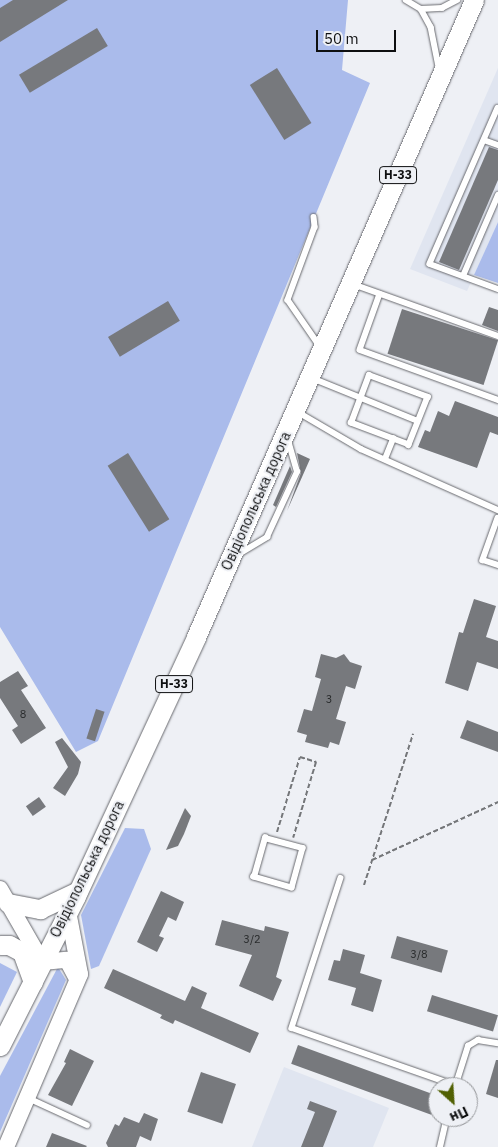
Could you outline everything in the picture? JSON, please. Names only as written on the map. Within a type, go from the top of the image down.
[{"type":"main road","name":"Овідіопольська дорога","points":[[30,989],[78,891],[230,559],[474,0]]},
{"type":"main road","points":[[3,897],[40,909],[78,891]]},
{"type":"main road","points":[[0,945],[9,945],[22,952],[29,964],[30,989]]},
{"type":"main road","name":"Н-33","points":[[0,1046],[30,989]]},
{"type":"street","points":[[3,897],[42,962],[67,960],[74,969],[77,982]]},
{"type":"street","points":[[6,1147],[77,982],[79,963],[68,911]]},
{"type":"lane","points":[[406,0],[421,9],[431,27],[441,77]]},
{"type":"lane","points":[[421,9],[442,8],[458,0]]},
{"type":"lane","points":[[498,108],[430,264],[498,289]]},
{"type":"lane","points":[[484,140],[498,146]]},
{"type":"lane","points":[[463,276],[498,195]]},
{"type":"lane","points":[[314,217],[315,227],[288,300],[322,349]]},
{"type":"lane","points":[[350,284],[498,336]]},
{"type":"lane","points":[[380,294],[360,350],[498,400]]},
{"type":"lane","points":[[370,375],[428,397],[418,421],[409,445],[351,423],[370,375]]},
{"type":"lane","points":[[310,378],[418,421]]},
{"type":"lane","points":[[295,411],[385,459],[498,510]]},
{"type":"lane","points":[[230,559],[268,538],[297,472],[286,432]]},
{"type":"lane","points":[[385,459],[393,439]]},
{"type":"lane","points":[[498,518],[484,560],[498,565]]},
{"type":"lane","points":[[265,838],[274,840],[303,848],[292,888],[254,877],[265,838]]},
{"type":"lane","points":[[341,878],[292,1028],[430,1077]]},
{"type":"lane","points":[[458,1077],[468,1046],[478,1040],[498,1043]]},
{"type":"lane","points":[[28,1098],[87,1125]]},
{"type":"lane","points":[[440,1147],[445,1127]]},
{"type":"path","points":[[364,885],[413,734]]},
{"type":"path","points":[[274,840],[300,757],[316,762],[291,845]]},
{"type":"path","points":[[372,860],[498,802]]},
{"type":"shaded area","points":[[0,0],[348,0],[342,70],[370,83],[98,741],[76,752],[0,627]]},
{"type":"shaded area","points":[[498,68],[498,222],[467,291],[410,269]]},
{"type":"shaded area","points":[[498,222],[498,283],[474,275]]},
{"type":"shaded area","points":[[125,828],[144,829],[151,849],[99,966],[91,969],[81,915]]},
{"type":"shaded area","points":[[0,963],[17,972],[0,1007]]},
{"type":"shaded area","points":[[58,967],[66,980],[0,1132],[0,1076]]},
{"type":"shaded area","points":[[284,1067],[389,1108],[373,1147],[252,1147]]},
{"type":"building","points":[[13,0],[68,0],[0,42],[0,8]]},
{"type":"building","points":[[97,28],[108,46],[30,93],[19,75]]},
{"type":"building","points":[[277,68],[311,123],[284,140],[250,85]]},
{"type":"building","points":[[489,147],[498,150],[498,180],[459,270],[439,262]]},
{"type":"building","points":[[168,301],[180,321],[120,357],[108,337]]},
{"type":"building","points":[[489,307],[498,310],[498,331],[482,325]]},
{"type":"building","points":[[402,309],[498,340],[484,385],[387,354]]},
{"type":"building","points":[[455,401],[498,417],[498,435],[490,432],[477,468],[418,447],[425,430],[430,432],[438,411],[449,416]]},
{"type":"building","points":[[128,453],[169,519],[149,532],[108,466]]},
{"type":"building","points":[[297,453],[310,459],[287,511],[301,473]]},
{"type":"building","points":[[290,466],[292,472],[276,507],[273,505]]},
{"type":"building","points":[[474,599],[496,606],[486,637],[498,641],[498,669],[477,662],[468,691],[445,683],[459,632],[463,633]]},
{"type":"building","points":[[321,654],[336,658],[344,654],[350,662],[362,666],[355,689],[346,686],[336,719],[346,722],[339,745],[330,742],[328,748],[305,742],[307,735],[297,732],[304,709],[312,711],[321,679],[315,677]]},
{"type":"building","points":[[18,671],[28,686],[21,690],[46,728],[21,744],[12,730],[18,726],[0,698],[0,682]]},
{"type":"building","points":[[96,709],[105,712],[95,741],[86,738]]},
{"type":"building","points":[[467,720],[498,732],[498,752],[460,738]]},
{"type":"building","points":[[62,738],[81,762],[78,774],[65,796],[53,788],[68,767],[55,742]]},
{"type":"building","points":[[39,797],[46,807],[33,816],[26,806]]},
{"type":"building","points":[[185,808],[191,816],[184,834],[178,846],[166,850]]},
{"type":"building","points":[[161,891],[184,902],[176,921],[168,917],[159,936],[164,938],[157,952],[137,942]]},
{"type":"building","points":[[222,920],[264,931],[265,926],[289,932],[276,977],[282,980],[273,1001],[239,986],[252,955],[215,945]]},
{"type":"building","points":[[397,936],[448,951],[442,973],[391,958]]},
{"type":"building","points":[[343,949],[365,955],[360,973],[382,980],[373,1012],[351,1005],[356,988],[328,980],[334,960],[340,961]]},
{"type":"building","points":[[113,969],[185,1001],[192,986],[207,993],[201,1008],[259,1033],[250,1053],[175,1020],[173,1024],[160,1018],[162,1015],[104,988]]},
{"type":"building","points":[[432,995],[498,1015],[493,1031],[427,1011]]},
{"type":"building","points":[[298,1045],[428,1092],[428,1114],[291,1064]]},
{"type":"building","points":[[70,1049],[94,1061],[72,1106],[48,1095],[66,1063],[64,1062]]},
{"type":"building","points":[[496,1060],[498,1060],[498,1098],[486,1094]]},
{"type":"building","points":[[201,1072],[236,1084],[222,1124],[187,1112]]},
{"type":"building","points":[[310,1101],[337,1111],[323,1147],[301,1147],[315,1112],[307,1109]]},
{"type":"building","points":[[144,1113],[158,1119],[151,1141],[140,1136],[136,1147],[108,1147],[106,1143],[115,1124],[119,1126],[124,1117],[139,1123]]},
{"type":"building","points":[[52,1133],[87,1146],[46,1147]]}]
